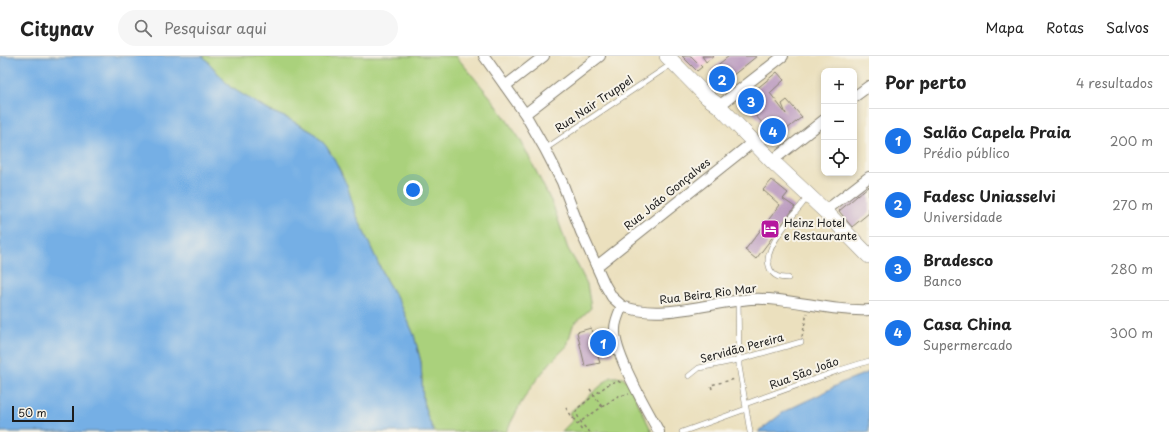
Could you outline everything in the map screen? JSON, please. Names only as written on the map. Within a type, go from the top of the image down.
[{"type":"main road","points":[[670,59],[869,256]]},
{"type":"street","points":[[484,56],[525,114],[545,149],[562,182],[581,232],[608,291],[622,306],[614,328],[621,357],[659,432]]},
{"type":"street","points":[[505,86],[544,56]]},
{"type":"street","points":[[525,114],[600,56]]},
{"type":"street","points":[[718,106],[783,56]]},
{"type":"street","points":[[857,95],[869,86]]},
{"type":"street","points":[[772,161],[821,122]]},
{"type":"street","name":"Rua João Gonçalves","points":[[597,266],[753,142]]},
{"type":"street","points":[[825,211],[869,177]]},
{"type":"street","name":"Rua Beira Rio Mar","points":[[622,306],[654,313],[738,300],[762,299],[854,310],[869,310]]},
{"type":"lane","name":"Rua Nair Truppel","points":[[545,149],[670,59]]},
{"type":"lane","points":[[788,278],[780,278],[772,273],[768,262],[770,250],[787,223],[808,196]]},
{"type":"lane","points":[[738,300],[738,360],[750,432]]},
{"type":"lane","name":"Servidão Pereira","points":[[689,376],[699,368],[738,360],[801,342]]},
{"type":"lane","name":"Rua São João","points":[[682,432],[840,370],[869,361]]},
{"type":"path","points":[[801,342],[809,304]]},
{"type":"path","points":[[712,390],[711,385],[740,378]]},
{"type":"path","points":[[590,432],[576,412],[578,408],[613,381],[623,383],[626,388]]},
{"type":"path","points":[[590,389],[602,407]]},
{"type":"path","points":[[577,424],[621,394],[639,393]]},
{"type":"path","points":[[566,408],[583,432]]},
{"type":"shaded area","points":[[681,56],[717,56],[697,72]]},
{"type":"green space","points":[[203,56],[456,56],[492,99],[520,139],[553,205],[568,249],[587,284],[591,308],[573,325],[567,346],[550,363],[534,383],[521,403],[506,432],[434,432],[423,402],[421,362],[414,335],[402,307],[386,280],[368,241],[356,214],[341,172],[334,159],[326,146],[314,133],[289,119],[270,111],[230,87]]},
{"type":"green space","points":[[611,377],[623,377],[628,382],[652,432],[561,432],[573,420],[569,413]]},
{"type":"water","points":[[0,56],[203,56],[230,87],[270,111],[289,119],[314,133],[326,146],[347,185],[356,214],[368,241],[386,280],[402,307],[414,335],[421,362],[423,401],[434,432],[0,432]]},
{"type":"water","points":[[869,372],[869,432],[758,432],[785,411],[841,383]]},
{"type":"building","points":[[682,56],[691,56],[702,67],[697,71]]},
{"type":"building","points":[[702,56],[714,56],[706,62]]},
{"type":"building","points":[[729,56],[757,56],[722,84],[710,71]]},
{"type":"building","points":[[777,72],[784,80],[770,93],[786,114],[782,104],[787,100],[802,117],[776,138],[742,101]]},
{"type":"building","name":"Heinz Hotel e Restaurante","points":[[772,180],[788,193],[783,199],[795,207],[756,259],[745,250],[780,205],[763,190]]},
{"type":"building","points":[[869,186],[869,213],[852,227],[839,211]]},
{"type":"building","points":[[591,328],[592,333],[607,329],[614,354],[598,357],[600,363],[585,366],[577,332]]},
{"type":"place","name":"Fadesc Uniasselvi","points":[[722,79]]},
{"type":"place","name":"Bradesco","points":[[751,101]]},
{"type":"place","name":"Casa China","points":[[773,131]]},
{"type":"place","name":"Heinz Hotel e Restaurante","points":[[770,229]]},
{"type":"place","name":"Salão Capela Praia","points":[[603,343]]}]
